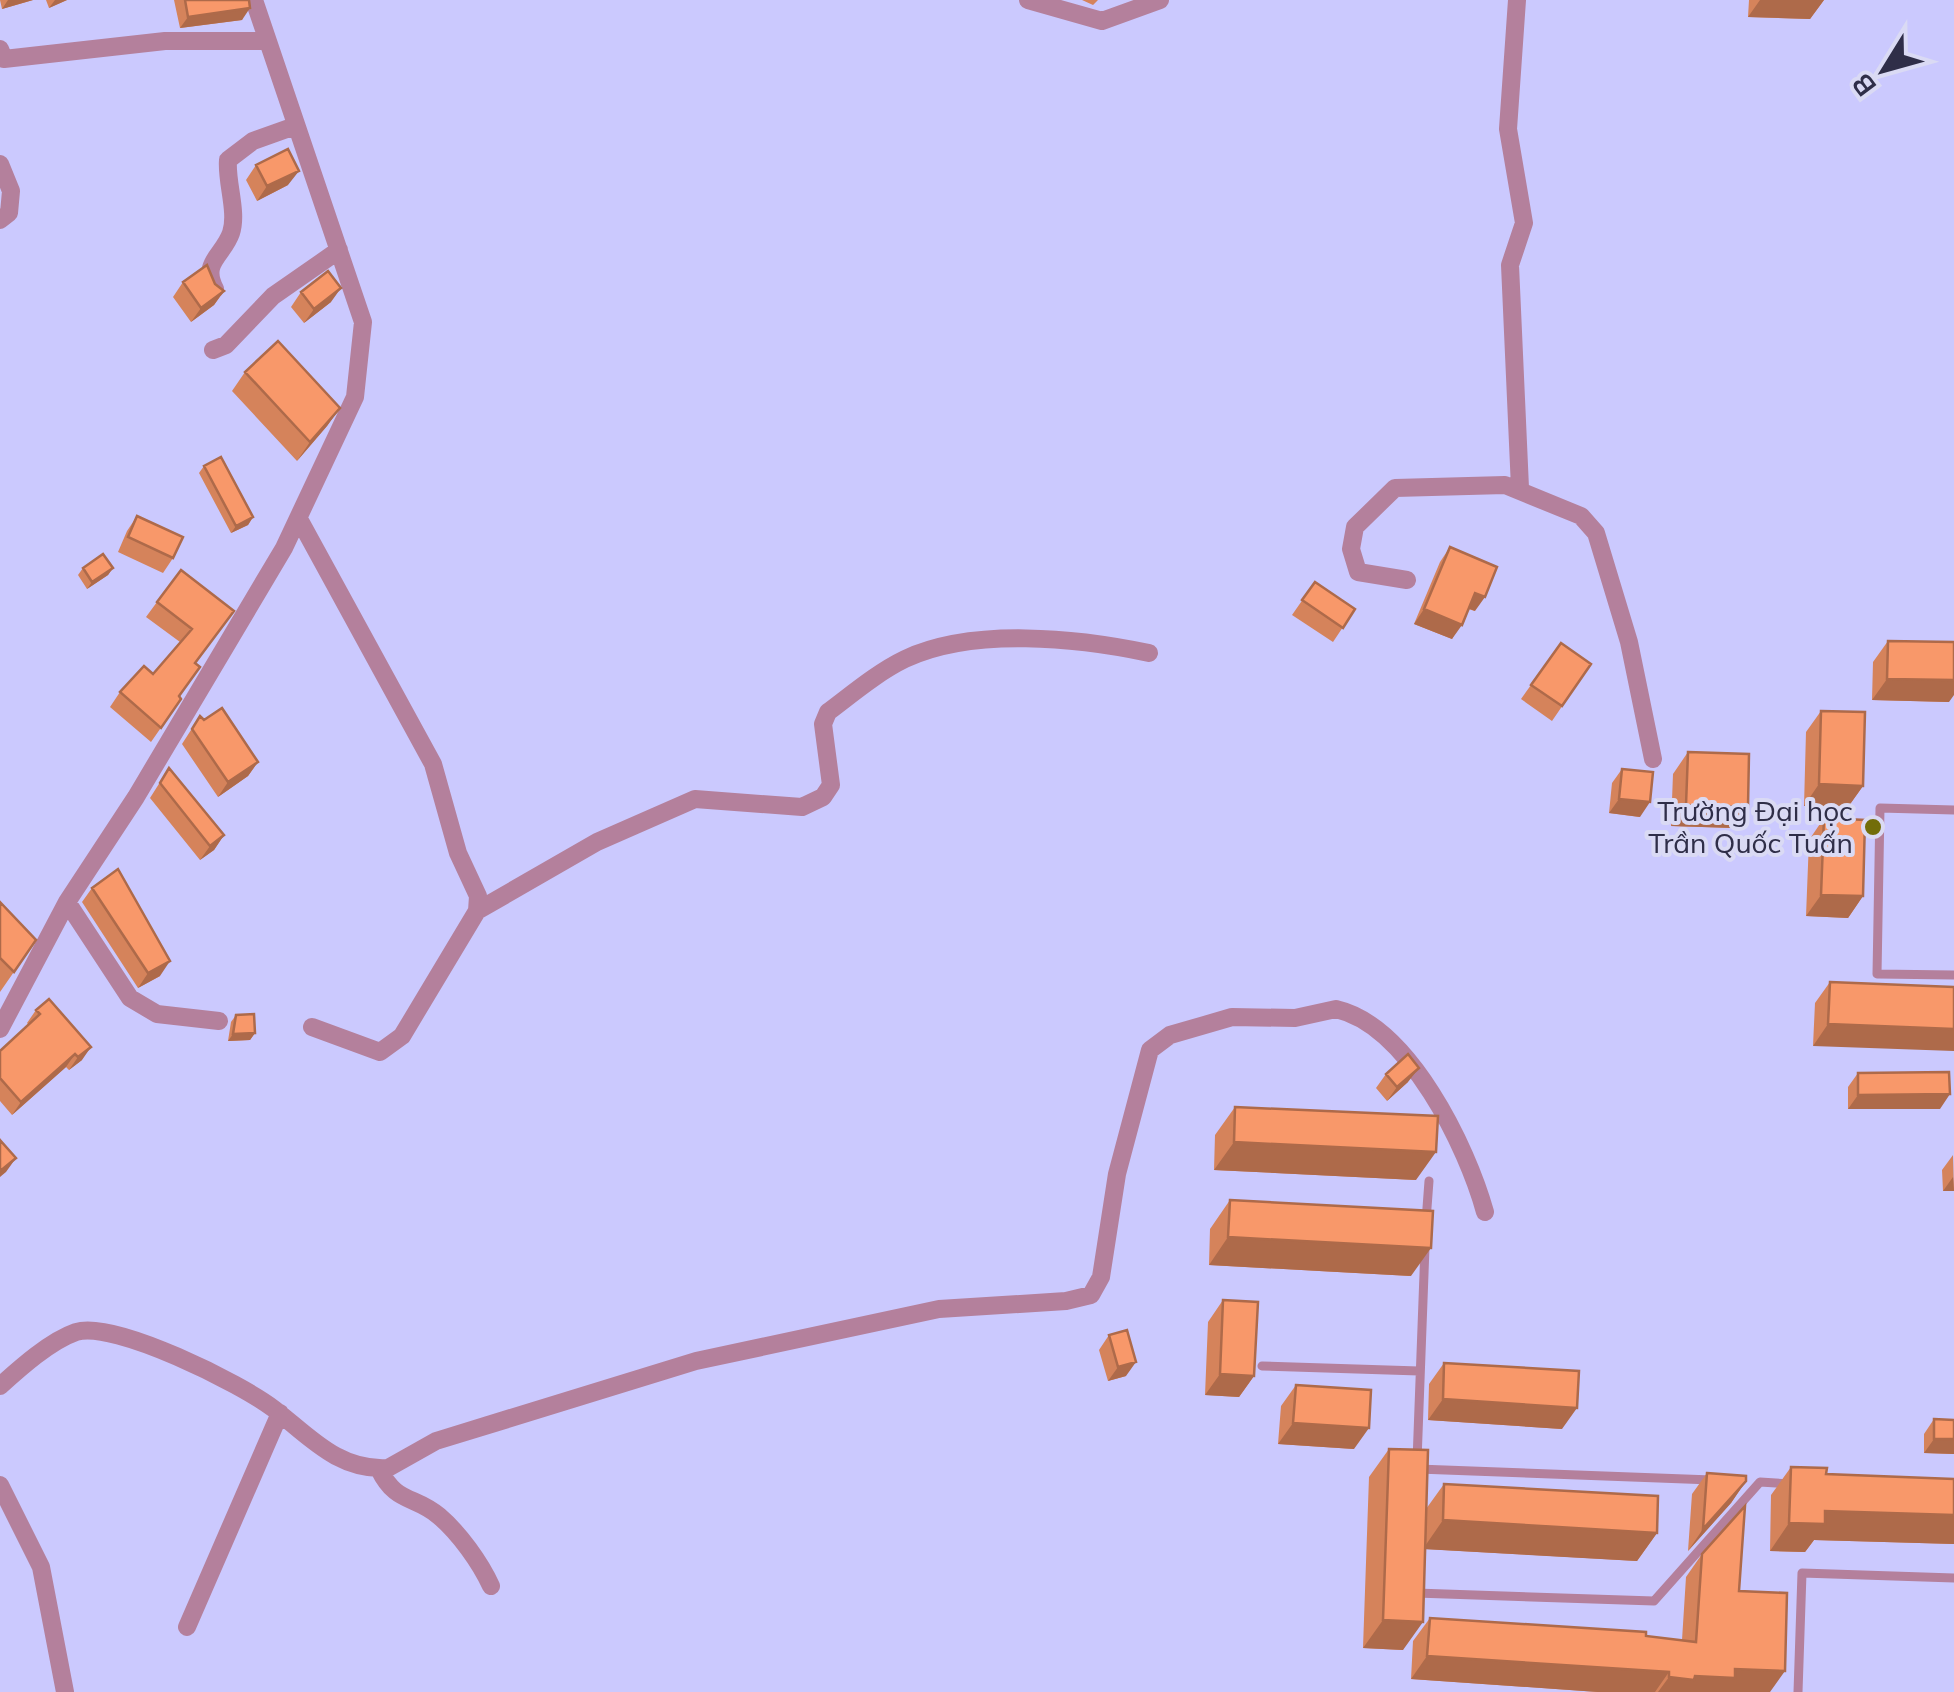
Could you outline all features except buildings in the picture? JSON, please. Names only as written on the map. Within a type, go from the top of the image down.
[{"type":"street","points":[[0,1029],[67,902],[145,782],[299,520],[347,422],[359,378],[363,322],[254,0]]},
{"type":"street","points":[[1028,0],[1102,22],[1160,0]]},
{"type":"street","points":[[1517,0],[1508,128],[1524,223],[1510,264],[1520,488]]},
{"type":"street","points":[[0,49],[4,59],[165,42],[266,42]]},
{"type":"street","points":[[216,293],[208,277],[212,258],[231,232],[228,160],[253,140],[295,126]]},
{"type":"street","points":[[0,164],[11,191],[9,213],[0,220]]},
{"type":"street","points":[[213,350],[226,344],[273,296],[338,250]]},
{"type":"street","points":[[1408,580],[1358,572],[1352,562],[1355,527],[1388,492],[1412,485],[1520,488],[1580,516],[1596,532],[1630,642],[1653,758]]},
{"type":"street","points":[[299,520],[433,764],[458,853],[478,896],[477,911],[402,1036],[390,1048],[380,1052],[312,1027]]},
{"type":"street","points":[[477,911],[597,842],[695,799],[802,808],[824,798],[831,785],[823,724],[828,712],[906,659],[967,642],[1086,640],[1150,652]]},
{"type":"street","points":[[67,902],[130,998],[157,1014],[219,1021]]},
{"type":"street","points":[[0,1386],[65,1337],[91,1330],[154,1345],[280,1413],[323,1450],[379,1468],[396,1464],[436,1441],[696,1361],[939,1309],[1066,1301],[1091,1295],[1100,1277],[1116,1174],[1146,1055],[1170,1034],[1232,1017],[1295,1018],[1336,1009],[1386,1040],[1441,1104],[1472,1164],[1485,1212]]},
{"type":"street","points":[[187,1627],[280,1413]]},
{"type":"street","points":[[379,1468],[397,1494],[437,1514],[484,1571],[491,1586]]},
{"type":"street","points":[[0,1485],[40,1568],[65,1692]]},
{"type":"lane","points":[[1954,810],[1880,808],[1877,974],[1954,975]]},
{"type":"lane","points":[[1416,1487],[1429,1181]]},
{"type":"lane","points":[[1408,1216],[1426,1216]]},
{"type":"lane","points":[[1262,1366],[1418,1371]]},
{"type":"lane","points":[[1417,1469],[1722,1481]]},
{"type":"lane","points":[[1740,1482],[1798,1484]]},
{"type":"lane","points":[[1413,1576],[1412,1593],[1654,1602],[1760,1482]]},
{"type":"lane","points":[[1798,1692],[1802,1573],[1954,1578]]},
{"type":"place","name":"Trường Đại học Trần Quốc Tuấn","points":[[1873,827]]}]
